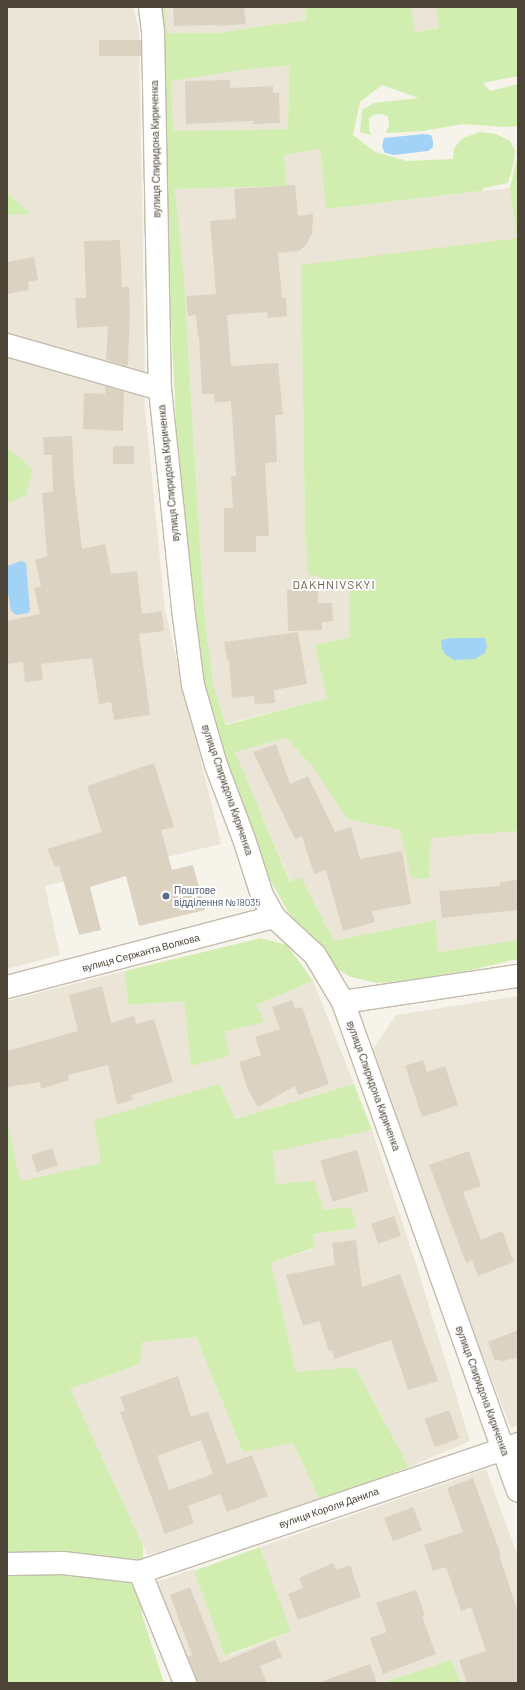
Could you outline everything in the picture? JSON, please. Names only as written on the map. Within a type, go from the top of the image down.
[{"type":"street","name":"вулиця Спиридона Кириченка","points":[[150,7],[153,31],[160,389],[184,616],[193,685],[216,765],[244,839],[262,895],[274,917],[315,955],[343,1002],[510,1447],[518,1491]]},
{"type":"street","points":[[7,346],[160,389]]},
{"type":"street","name":"вулиця Сержанта Волкова","points":[[7,987],[274,917]]},
{"type":"street","points":[[343,1002],[518,976]]},
{"type":"street","name":"вулиця Короля Данила","points":[[140,1572],[510,1447]]},
{"type":"street","points":[[7,1564],[63,1563],[140,1572],[185,1683]]},
{"type":"shaded area","points":[[7,7],[133,7],[139,30],[145,378],[7,342]]},
{"type":"shaded area","points":[[165,7],[305,7],[306,20],[217,33],[167,33]]},
{"type":"shaded area","points":[[411,7],[436,7],[439,28],[414,32]]},
{"type":"shaded area","points":[[289,66],[288,129],[172,131],[171,81],[249,69]]},
{"type":"shaded area","points":[[320,149],[326,209],[510,188],[518,238],[301,266],[305,526],[350,585],[350,637],[315,645],[327,698],[226,724],[213,683],[204,610],[190,373],[175,189],[287,186],[284,155]]},
{"type":"shaded area","points":[[7,354],[130,390],[144,397],[165,610],[221,844],[45,886],[60,955],[7,969]]},
{"type":"shaded area","points":[[286,738],[314,768],[347,819],[400,830],[429,878],[431,838],[518,831],[518,940],[438,952],[436,920],[334,941],[301,877],[291,882],[234,752]]},
{"type":"shaded area","points":[[125,971],[128,1005],[184,1001],[191,1066],[224,1032],[263,1022],[256,1005],[313,981],[354,1084],[234,1119],[94,1120],[101,1163],[19,1181],[7,1120],[7,1001]]},
{"type":"shaded area","points":[[518,996],[518,1425],[511,1428],[430,1221],[373,1049],[396,1015]]},
{"type":"shaded area","points":[[372,1130],[417,1267],[470,1441],[409,1467],[355,1367],[296,1373],[271,1263],[315,1248],[313,1234],[357,1228],[276,1184],[273,1152]]},
{"type":"shaded area","points":[[196,1337],[243,1452],[293,1442],[320,1500],[148,1555],[69,1389],[140,1364],[141,1342]]},
{"type":"shaded area","points":[[486,1469],[518,1557],[518,1683],[461,1683],[451,1660],[382,1683],[193,1683],[156,1582],[194,1569],[231,1655],[290,1632],[260,1547]]},
{"type":"green space","points":[[156,7],[165,7],[167,33],[217,33],[306,20],[305,7],[411,7],[415,32],[439,28],[436,7],[518,7],[518,76],[483,83],[490,91],[518,84],[518,126],[505,127],[463,124],[423,131],[386,133],[389,124],[388,116],[381,114],[373,115],[369,119],[369,129],[371,135],[360,132],[362,110],[374,103],[419,98],[382,85],[360,102],[353,135],[375,152],[407,161],[453,159],[454,148],[463,138],[480,132],[496,134],[510,141],[515,151],[508,183],[484,188],[482,191],[326,209],[320,149],[284,155],[287,186],[175,189],[184,280],[204,610],[213,683],[226,725],[327,698],[315,645],[350,637],[350,585],[308,574],[305,526],[301,265],[517,238],[510,188],[518,155],[518,831],[431,838],[429,878],[411,879],[400,830],[347,819],[314,768],[286,738],[235,752],[290,882],[301,877],[334,941],[436,920],[438,952],[518,940],[518,959],[471,970],[406,981],[378,983],[351,977],[331,966],[288,912],[262,865],[204,705],[178,478],[175,396],[162,175]],"holes":[[[289,66],[288,129],[173,131],[171,81],[249,69]]]},
{"type":"green space","points":[[7,193],[31,214],[7,215]]},
{"type":"green space","points":[[7,448],[33,469],[26,495],[7,504]]},
{"type":"green space","points":[[261,938],[287,945],[313,981],[256,1005],[264,1022],[224,1032],[230,1056],[191,1066],[184,1001],[128,1005],[125,971]]},
{"type":"green space","points":[[220,1084],[235,1119],[354,1084],[372,1130],[273,1152],[276,1184],[314,1181],[324,1210],[351,1207],[357,1228],[313,1234],[315,1247],[271,1263],[296,1372],[355,1367],[409,1467],[320,1500],[293,1443],[243,1452],[196,1337],[142,1342],[140,1364],[70,1389],[143,1545],[142,1615],[164,1683],[7,1683],[7,1120],[20,1181],[101,1163],[94,1120]]},
{"type":"green space","points":[[260,1547],[291,1632],[225,1656],[194,1571]]},
{"type":"green space","points":[[451,1660],[461,1683],[382,1683]]},
{"type":"water","points":[[424,134],[431,135],[433,141],[433,147],[428,151],[394,155],[385,153],[382,146],[384,138]]},
{"type":"water","points":[[21,561],[26,563],[30,610],[28,613],[16,615],[11,611],[7,587],[7,566]]},
{"type":"water","points":[[452,638],[485,638],[487,646],[485,653],[475,659],[454,660],[445,654],[442,649],[441,640]]},
{"type":"building","points":[[173,7],[244,7],[246,24],[174,26]]},
{"type":"building","points":[[99,40],[141,40],[141,56],[99,56]]},
{"type":"building","points":[[230,80],[230,88],[273,86],[273,93],[279,93],[280,123],[253,124],[253,121],[186,124],[185,81]]},
{"type":"building","points":[[295,185],[298,216],[313,214],[312,233],[306,245],[299,251],[278,253],[282,298],[286,298],[287,316],[268,318],[267,312],[227,315],[231,366],[278,363],[283,415],[275,415],[277,462],[265,463],[269,536],[256,536],[256,552],[224,552],[224,508],[233,508],[231,476],[236,476],[231,401],[215,403],[214,394],[202,394],[199,337],[196,315],[188,316],[186,296],[216,294],[210,221],[236,219],[234,189]]},
{"type":"building","points":[[120,240],[122,287],[129,287],[130,308],[128,365],[126,366],[106,360],[108,326],[77,328],[75,298],[86,298],[84,241]]},
{"type":"building","points":[[34,257],[38,280],[28,282],[29,290],[7,294],[7,262]]},
{"type":"building","points":[[105,386],[124,392],[123,431],[83,429],[84,393],[105,394]]},
{"type":"building","points":[[72,436],[74,481],[82,549],[105,544],[111,574],[137,571],[142,614],[162,611],[164,631],[139,634],[150,715],[114,720],[111,702],[99,704],[92,658],[41,664],[43,680],[25,682],[23,662],[7,664],[7,621],[40,614],[34,588],[41,586],[35,560],[47,556],[42,493],[53,492],[52,455],[44,455],[43,437]]},
{"type":"building","points":[[113,446],[134,446],[134,464],[113,464]]},
{"type":"building","points":[[318,589],[318,603],[332,603],[333,621],[322,622],[322,630],[288,631],[287,590]]},
{"type":"building","points":[[298,632],[307,684],[274,690],[275,703],[255,704],[254,696],[232,698],[229,660],[227,660],[224,642]]},
{"type":"building","points":[[276,744],[290,784],[308,776],[335,832],[351,827],[360,859],[402,851],[411,904],[372,911],[375,922],[343,931],[326,870],[314,874],[302,836],[295,839],[253,752]]},
{"type":"building","points":[[154,763],[174,827],[161,830],[172,870],[193,865],[205,910],[139,926],[126,876],[90,887],[101,930],[79,935],[59,866],[55,867],[47,849],[102,832],[87,786]]},
{"type":"building","points":[[518,880],[518,910],[442,918],[439,891],[500,886],[500,882]]},
{"type":"building","points":[[102,986],[111,1023],[134,1016],[136,1024],[154,1019],[173,1082],[132,1095],[133,1100],[117,1104],[108,1065],[68,1075],[69,1080],[41,1089],[40,1082],[7,1087],[7,1051],[78,1031],[69,995]]},
{"type":"building","points":[[292,1000],[295,1009],[302,1007],[329,1084],[298,1095],[295,1086],[258,1107],[248,1090],[239,1062],[261,1055],[255,1037],[280,1029],[272,1007]]},
{"type":"building","points":[[423,1060],[427,1072],[445,1066],[458,1105],[422,1117],[405,1066]]},
{"type":"building","points":[[52,1148],[58,1165],[37,1172],[31,1155]]},
{"type":"building","points":[[357,1150],[369,1191],[332,1202],[320,1160]]},
{"type":"building","points":[[469,1151],[481,1186],[463,1192],[481,1240],[502,1231],[514,1262],[478,1276],[472,1260],[466,1263],[429,1165]]},
{"type":"building","points":[[394,1216],[401,1236],[378,1244],[371,1224]]},
{"type":"building","points":[[356,1240],[362,1287],[400,1274],[438,1381],[408,1390],[391,1340],[334,1359],[332,1350],[329,1351],[319,1321],[303,1326],[286,1275],[335,1265],[332,1243]]},
{"type":"building","points":[[518,1330],[518,1357],[501,1362],[500,1359],[495,1361],[488,1342]]},
{"type":"building","points":[[178,1376],[191,1417],[208,1411],[227,1464],[252,1455],[268,1496],[227,1512],[220,1494],[188,1506],[194,1523],[165,1534],[120,1412],[125,1411],[120,1397]],"holes":[[[201,1440],[213,1474],[169,1490],[157,1456]]]},
{"type":"building","points":[[449,1410],[459,1438],[435,1447],[425,1419]]},
{"type":"building","points":[[473,1478],[501,1555],[499,1555],[518,1612],[518,1683],[467,1683],[459,1660],[486,1651],[471,1607],[461,1611],[446,1567],[433,1571],[424,1545],[463,1532],[447,1488]]},
{"type":"building","points":[[413,1507],[422,1530],[393,1541],[384,1518]]},
{"type":"building","points":[[333,1563],[336,1570],[350,1565],[361,1597],[298,1620],[288,1594],[303,1588],[299,1578]]},
{"type":"building","points":[[190,1587],[220,1663],[275,1640],[282,1657],[260,1666],[267,1683],[197,1683],[188,1656],[192,1655],[170,1595]]},
{"type":"building","points":[[416,1590],[425,1615],[422,1616],[436,1654],[383,1674],[370,1638],[387,1632],[376,1603]]},
{"type":"building","points":[[370,1664],[377,1683],[323,1683],[323,1681]]},
{"type":"place","name":"Поштове відділення №18035","points":[[166,896]]},
{"type":"district","name":"DAKHNIVSKYI","points":[[334,585]]}]
